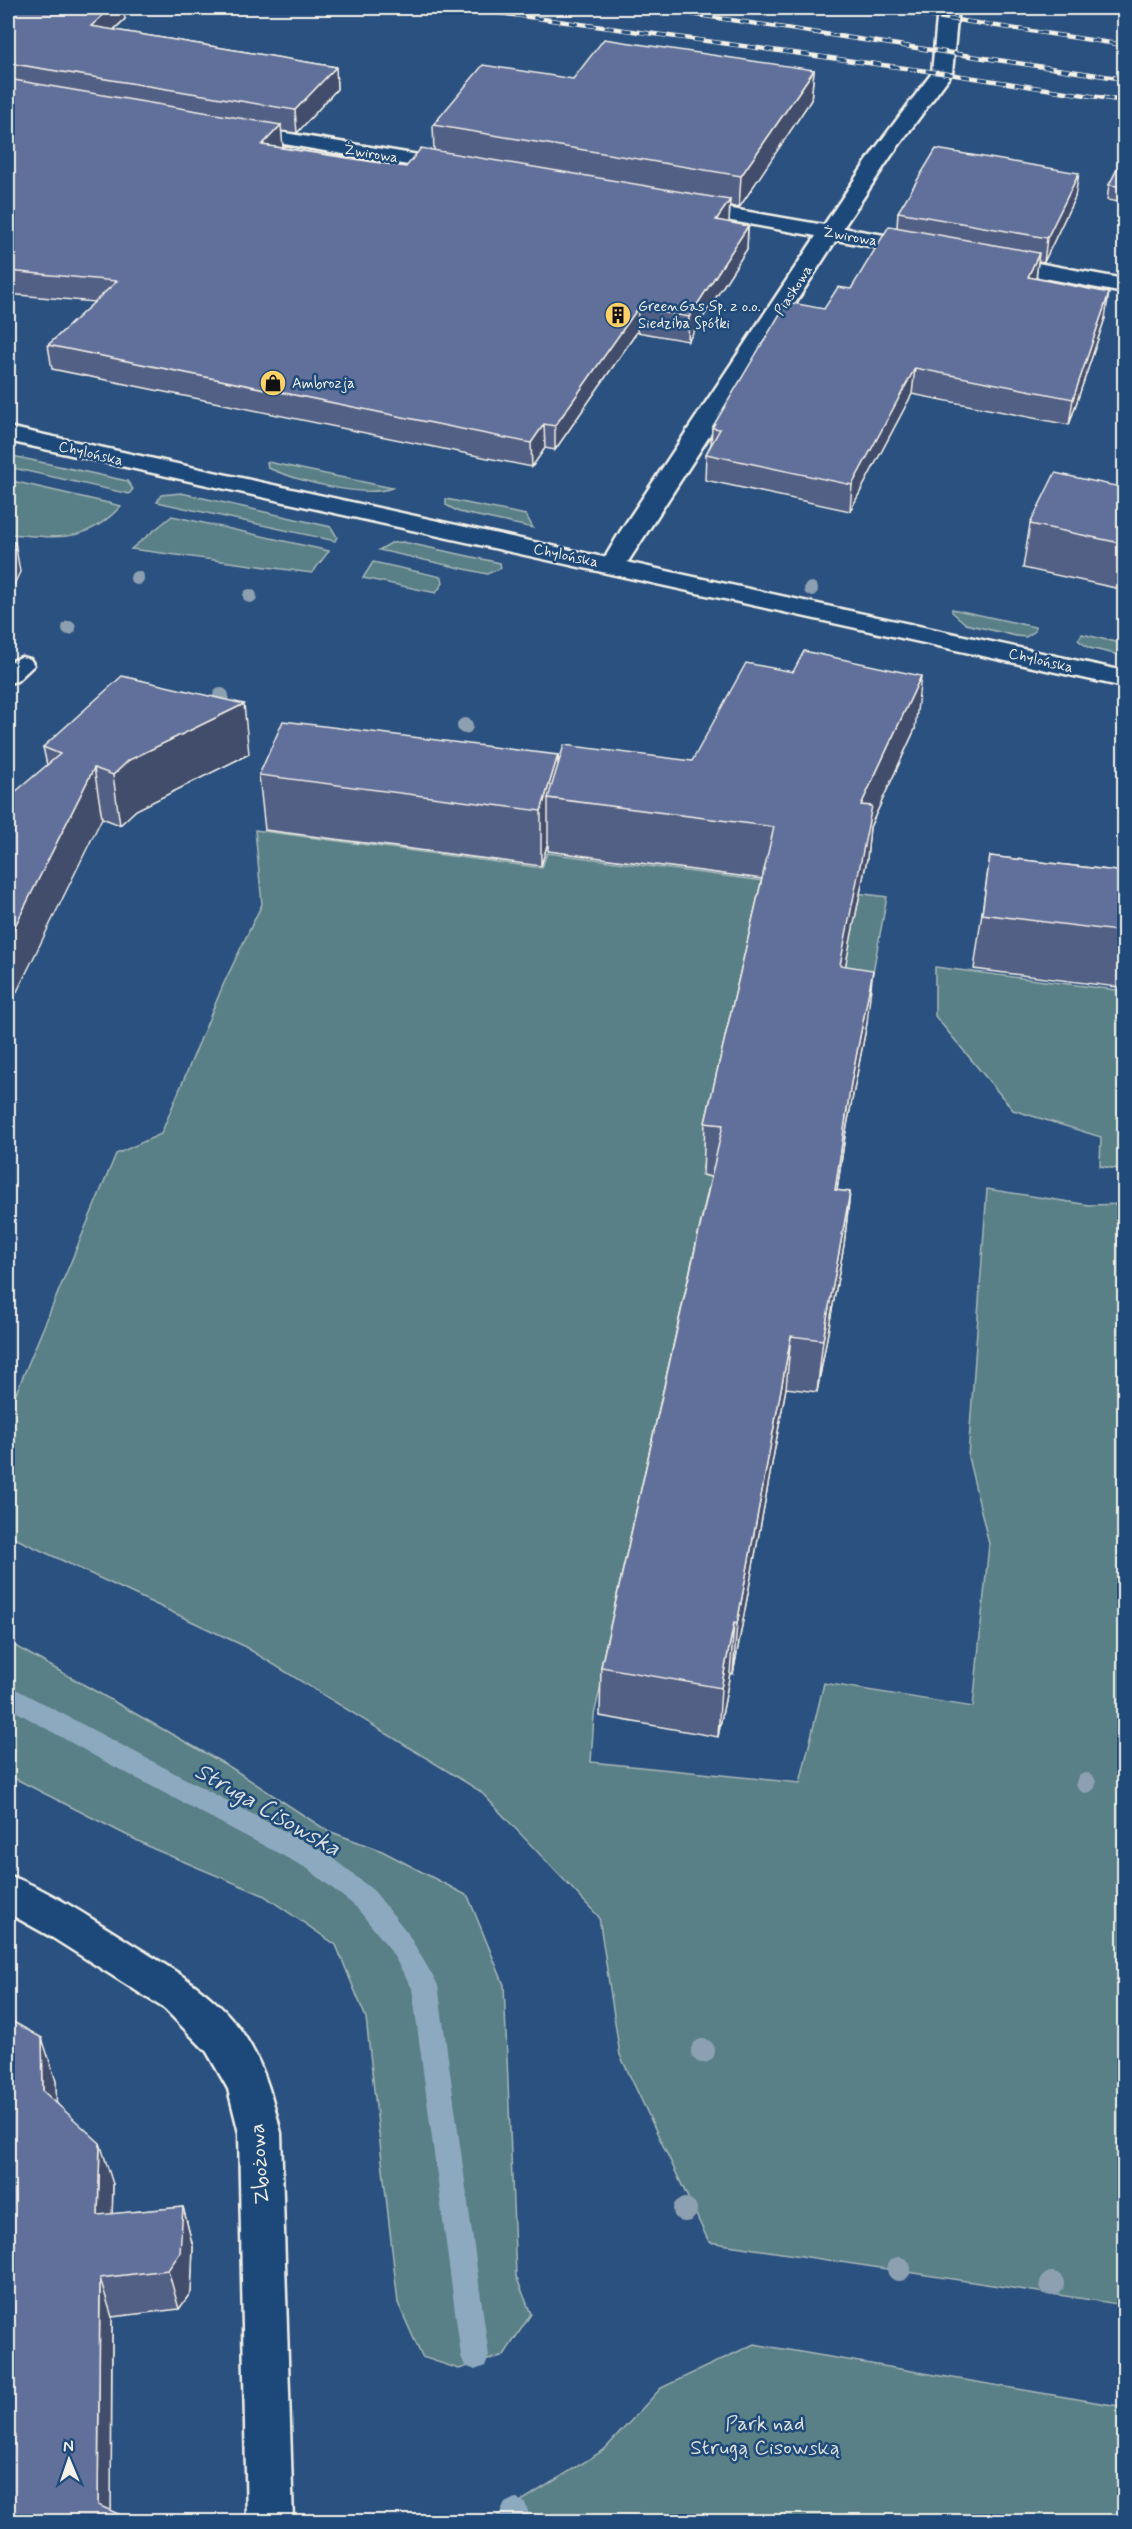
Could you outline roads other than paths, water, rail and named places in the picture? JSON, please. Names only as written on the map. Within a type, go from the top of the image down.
[{"type":"street","name":"Piaskowa","points":[[613,566],[633,531],[882,153],[942,73],[948,8]]},
{"type":"street","name":"Żwirowa","points":[[220,128],[479,171]]},
{"type":"street","name":"Żwirowa","points":[[667,203],[948,254]]},
{"type":"street","points":[[972,258],[1125,286]]},
{"type":"street","name":"Chylońska","points":[[8,434],[1125,679]]},
{"type":"street","name":"Zbożowa","points":[[8,1893],[67,1925],[179,1996],[222,2038],[248,2084],[260,2133],[270,2522]]},
{"type":"waterway","name":"Struga Cisowska","points":[[8,1695],[109,1752],[317,1861],[365,1899],[398,1940],[425,1985],[475,2356]]},
{"type":"waterway","name":"Struga Cisowska","points":[[515,2513],[517,2522]]},
{"type":"railway","points":[[462,8],[942,73],[1124,101]]},
{"type":"railway","points":[[651,8],[1124,79]]},
{"type":"railway","points":[[877,8],[1124,45]]},
{"type":"place","name":"GreenGas Sp. z o.o. Siedziba Spółki","points":[[618,315]]},
{"type":"place","name":"Ambrozja","points":[[273,383]]},
{"type":"park label","name":"Park nad Strugą Cisowską","points":[[765,2435]]}]
